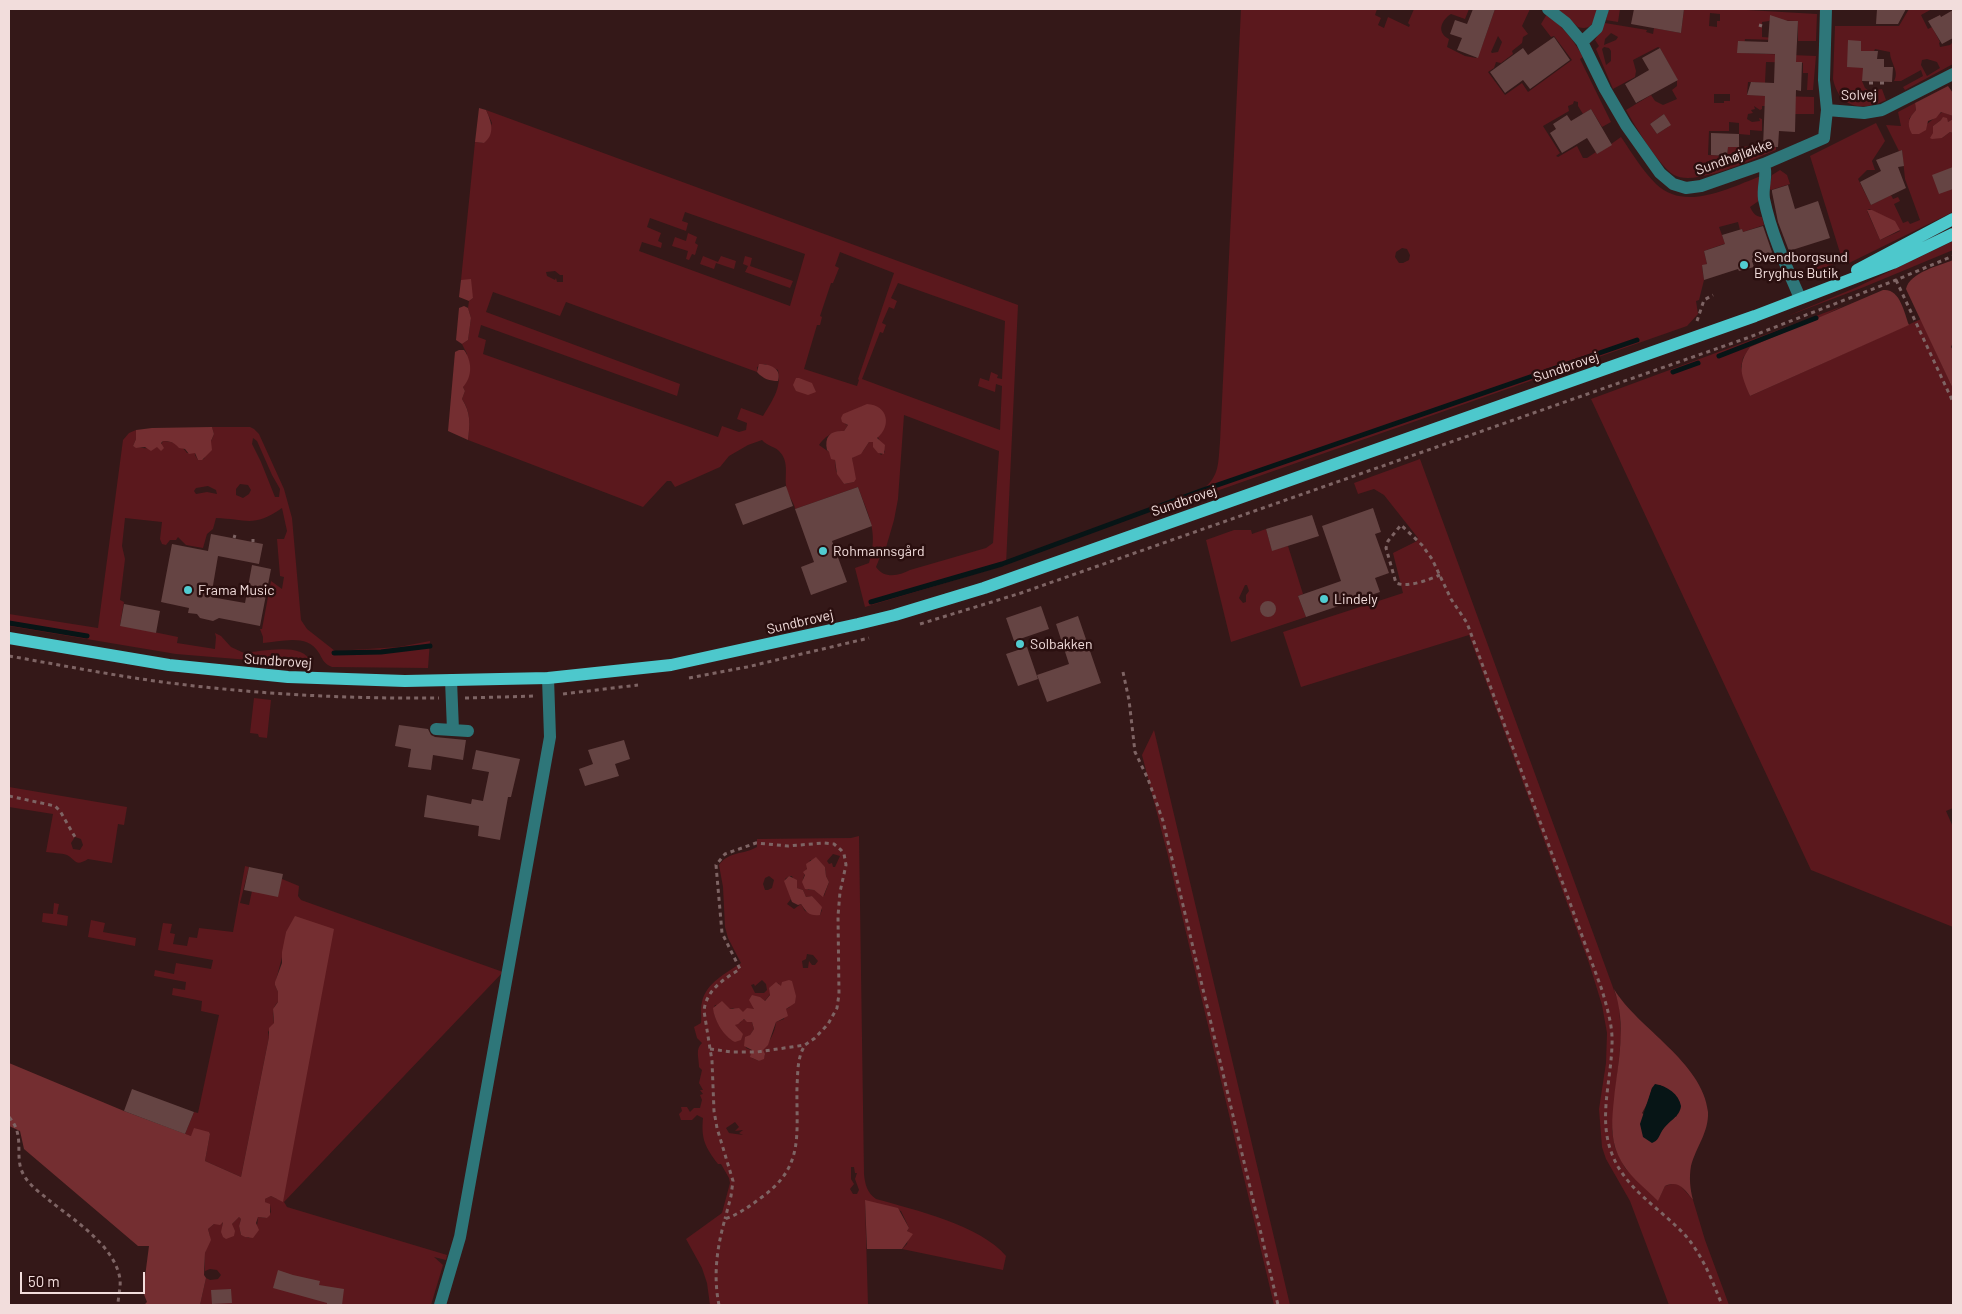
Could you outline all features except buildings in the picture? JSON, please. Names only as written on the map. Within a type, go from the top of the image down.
[{"type":"main road","name":"Sundbrovej","points":[[1814,292],[1953,219]]},
{"type":"main road","name":"Sundbrovej","points":[[9,638],[143,661],[222,671],[326,679],[451,680],[548,678],[671,665],[816,634],[984,588],[1705,334],[1893,263],[1953,234]]},
{"type":"street","name":"Sundhøjløkke","points":[[1548,9],[1566,24],[1582,42],[1626,126],[1660,173],[1670,182],[1682,187],[1691,188],[1764,164],[1824,138],[1827,110]]},
{"type":"street","points":[[1582,42],[1597,28],[1603,9]]},
{"type":"street","name":"Solvej","points":[[1826,9],[1824,80],[1827,110],[1877,111],[1897,104],[1953,74]]},
{"type":"street","points":[[1764,164],[1766,172],[1764,193],[1766,203],[1780,252],[1800,298]]},
{"type":"street","points":[[440,1305],[460,1237],[496,1046],[550,737],[548,678]]},
{"type":"street","points":[[451,680],[453,730]]},
{"type":"street","points":[[436,729],[468,731]]},
{"type":"path","points":[[1869,82],[1875,83]]},
{"type":"path","points":[[1880,83],[1885,83]]},
{"type":"path","points":[[914,626],[1030,590],[1747,338],[1953,256]]},
{"type":"path","points":[[1896,280],[1953,402]]},
{"type":"path","points":[[1697,321],[1704,300],[1713,294]]},
{"type":"path","points":[[1440,575],[1414,583],[1396,583],[1386,548],[1388,541],[1400,525],[1427,552],[1440,575],[1452,599],[1468,623],[1602,990],[1609,1014],[1612,1034],[1605,1115],[1608,1143],[1612,1156],[1618,1168],[1633,1186],[1676,1226],[1692,1244],[1705,1265],[1722,1305]]},
{"type":"path","points":[[686,678],[756,665],[878,636]]},
{"type":"path","points":[[9,656],[145,680],[238,691],[343,697],[451,698],[550,696],[642,684]]},
{"type":"path","points":[[1123,672],[1129,700],[1134,752],[1151,784],[1163,821],[1278,1305]]},
{"type":"path","points":[[9,796],[55,806],[75,837]]},
{"type":"path","points":[[719,1305],[717,1252],[733,1181],[717,1128],[705,1006],[709,995],[717,986],[740,969],[722,933],[716,865],[725,854],[756,843],[788,846],[829,843],[841,850],[845,860],[838,916],[840,983],[837,1008],[822,1032],[805,1045],[800,1052],[795,1146],[790,1168],[782,1181],[770,1191],[748,1208],[725,1219]]},
{"type":"path","points":[[710,1049],[732,1052],[757,1052],[805,1045]]},
{"type":"path","points":[[9,1117],[15,1124],[19,1135],[20,1166],[25,1177],[34,1188],[97,1240],[110,1255],[117,1268],[120,1280],[118,1305]]},
{"type":"shaded area","points":[[1241,9],[1377,9],[1375,15],[1381,18],[1378,25],[1384,28],[1388,17],[1409,27],[1408,23],[1414,9],[1469,9],[1465,19],[1451,14],[1447,17],[1442,23],[1441,30],[1449,39],[1447,47],[1465,56],[1476,58],[1495,9],[1530,9],[1522,26],[1528,34],[1523,37],[1522,43],[1512,51],[1513,54],[1501,63],[1496,62],[1494,68],[1488,72],[1505,95],[1522,83],[1528,92],[1572,60],[1554,36],[1551,37],[1541,24],[1547,14],[1567,33],[1576,45],[1583,57],[1580,59],[1611,122],[1602,127],[1591,109],[1583,114],[1578,106],[1578,102],[1574,101],[1573,104],[1568,106],[1569,111],[1543,126],[1560,153],[1556,156],[1558,157],[1577,146],[1583,158],[1587,158],[1596,152],[1597,154],[1621,137],[1656,184],[1668,192],[1680,196],[1694,197],[1707,195],[1761,176],[1760,200],[1750,207],[1756,215],[1762,217],[1764,225],[1743,232],[1742,229],[1740,230],[1738,222],[1719,227],[1726,246],[1724,244],[1704,251],[1707,264],[1702,266],[1704,280],[1699,300],[1696,301],[1698,314],[1687,326],[1205,495],[1203,489],[1213,479],[1217,468],[1220,442]],"holes":[[[1498,36],[1502,42],[1498,52],[1492,53]],[[1402,248],[1407,249],[1410,255],[1409,260],[1399,263],[1395,257],[1396,252]]]},
{"type":"shaded area","points":[[1558,9],[1598,9],[1592,24],[1587,28],[1583,28],[1578,27]]},
{"type":"shaded area","points":[[1609,9],[1620,9],[1618,22],[1606,20]]},
{"type":"shaded area","points":[[1684,9],[1747,9],[1817,14],[1816,41],[1798,41],[1798,21],[1770,20],[1762,22],[1762,37],[1776,38],[1776,40],[1745,39],[1743,53],[1816,56],[1813,90],[1807,90],[1808,73],[1803,73],[1803,63],[1766,62],[1765,83],[1748,82],[1747,95],[1814,97],[1814,114],[1795,114],[1765,106],[1762,106],[1760,110],[1754,106],[1755,109],[1751,110],[1753,113],[1748,114],[1747,119],[1752,122],[1760,121],[1759,118],[1762,119],[1762,131],[1750,130],[1750,135],[1739,134],[1739,123],[1729,122],[1729,131],[1709,131],[1708,155],[1727,156],[1728,147],[1762,146],[1776,147],[1776,150],[1710,175],[1684,178],[1674,175],[1655,155],[1626,110],[1651,95],[1655,101],[1663,105],[1677,99],[1672,90],[1677,86],[1677,79],[1660,48],[1658,47],[1633,60],[1636,71],[1635,77],[1613,89],[1596,49],[1599,46],[1595,40],[1605,23],[1647,30],[1646,32],[1653,34],[1654,28],[1681,33]],"holes":[[[1710,13],[1720,14],[1720,21],[1717,21],[1717,27],[1709,26]],[[1611,33],[1618,37],[1616,40],[1604,45],[1605,39]],[[1604,47],[1609,48],[1611,51],[1611,61],[1606,65],[1602,49]],[[1714,94],[1730,94],[1730,101],[1724,101],[1724,103],[1714,103]],[[1664,114],[1668,127],[1657,134],[1650,124]]]},
{"type":"shaded area","points":[[1909,9],[1932,9],[1921,15],[1928,29],[1932,27],[1940,42],[1940,47],[1950,45],[1953,42],[1953,64],[1905,90],[1903,87],[1923,76],[1921,70],[1901,81],[1894,81],[1896,74],[1890,52],[1875,49],[1862,81],[1865,88],[1869,91],[1882,89],[1886,100],[1868,106],[1853,105],[1846,102],[1836,89],[1833,79],[1835,26],[1899,26]],"holes":[[[1927,59],[1937,62],[1940,68],[1927,76],[1921,65],[1922,60]]]},
{"type":"shaded area","points":[[1948,86],[1953,93],[1953,116],[1941,112],[1936,118],[1928,121],[1926,130],[1919,134],[1912,134],[1909,124],[1910,118],[1916,110],[1915,103]]},
{"type":"shaded area","points":[[1915,103],[1916,110],[1909,119],[1927,124],[1942,112],[1953,116],[1953,119],[1948,122],[1941,120],[1933,126],[1933,133],[1942,138],[1950,132],[1953,133],[1953,212],[1845,265],[1843,260],[1817,271],[1817,267],[1841,256],[1810,156],[1876,123],[1885,141],[1872,161],[1875,170],[1867,170],[1858,179],[1871,205],[1891,195],[1893,199],[1898,197],[1900,201],[1894,204],[1903,223],[1908,221],[1910,224],[1920,220],[1905,179],[1902,150],[1899,151],[1886,125],[1901,126],[1898,112]],"holes":[[[1869,209],[1889,219],[1900,231],[1880,240],[1867,211]]]},
{"type":"shaded area","points":[[479,108],[486,110],[491,124],[490,136],[484,143],[475,142]]},
{"type":"shaded area","points":[[486,110],[1018,305],[1006,565],[865,607],[855,568],[869,563],[872,552],[873,532],[869,515],[858,487],[795,509],[786,488],[784,459],[779,451],[762,440],[748,445],[729,456],[720,467],[675,487],[671,481],[667,481],[643,507],[468,440],[469,419],[462,399],[465,391],[463,387],[467,354],[462,344],[468,340],[471,318],[468,308],[469,301],[473,298],[467,280],[461,280],[475,142],[484,143],[492,123]],"holes":[[[685,212],[805,254],[790,306],[639,251],[642,242],[661,248],[662,243],[658,241],[661,233],[647,227],[650,218],[686,231],[688,223],[682,221]],[[840,252],[894,273],[857,386],[804,369],[817,325],[820,325],[822,317],[820,316],[831,283],[833,283],[839,268],[835,266]],[[555,271],[563,275],[563,282],[557,282],[556,278],[555,280],[547,276],[546,272]],[[898,283],[1005,321],[1002,379],[997,378],[998,375],[991,372],[989,381],[980,378],[978,386],[995,392],[996,384],[1002,386],[1000,430],[862,379],[880,332],[883,333],[886,325],[882,323],[889,307],[894,309],[897,301],[891,298]],[[493,292],[560,316],[566,302],[757,372],[757,367],[765,364],[778,370],[779,377],[775,394],[763,416],[741,408],[737,419],[747,423],[746,430],[739,432],[722,426],[718,437],[483,354],[486,340],[478,337],[481,325],[677,396],[680,384],[486,312]],[[863,406],[885,452],[881,455],[873,445],[873,442],[869,442],[863,451],[852,458],[854,482],[844,484],[836,471],[835,460],[829,452],[819,445],[830,435],[844,431],[848,425],[845,424],[847,413]],[[904,415],[999,451],[993,543],[986,548],[901,574],[887,575],[876,567],[885,551],[898,499]]]},
{"type":"shaded area","points":[[1943,117],[1947,118],[1948,122],[1953,119],[1953,133],[1950,132],[1942,138],[1930,138],[1933,133],[1933,126]]},
{"type":"shaded area","points":[[1780,170],[1787,175],[1790,184],[1771,190],[1769,188],[1772,175]]},
{"type":"shaded area","points":[[1867,210],[1872,210],[1895,221],[1900,230],[1880,240]]},
{"type":"shaded area","points":[[688,233],[697,237],[695,243],[698,245],[695,255],[692,254],[689,260],[686,259],[688,251],[672,246],[675,237],[686,241]]},
{"type":"shaded area","points":[[1953,241],[1953,250],[1785,317],[1855,288]]},
{"type":"shaded area","points":[[703,256],[718,262],[721,256],[736,261],[734,269],[716,263],[714,269],[700,264]]},
{"type":"shaded area","points":[[745,256],[752,258],[750,266],[793,281],[790,288],[745,272],[748,266],[743,264]]},
{"type":"shaded area","points":[[1953,260],[1953,342],[1951,347],[1953,350],[1953,389],[1906,289],[1913,278],[1919,274]]},
{"type":"shaded area","points":[[471,279],[473,298],[469,301],[459,297],[461,280]]},
{"type":"shaded area","points":[[1883,290],[1889,290],[1897,297],[1909,325],[1750,396],[1743,377],[1742,366],[1750,347]]},
{"type":"shaded area","points":[[464,306],[468,308],[471,318],[468,340],[462,344],[456,340],[459,308]]},
{"type":"shaded area","points":[[1843,306],[1807,324],[1750,347],[1743,358],[1741,367],[1750,396],[1921,319],[1953,389],[1953,808],[1946,811],[1953,827],[1953,927],[1811,870],[1591,399]]},
{"type":"shaded area","points":[[464,350],[470,364],[470,373],[463,387],[465,391],[462,399],[469,419],[468,440],[448,431],[455,352]]},
{"type":"shaded area","points":[[759,364],[767,365],[777,370],[778,381],[772,381],[759,374],[757,372]]},
{"type":"shaded area","points":[[796,378],[812,383],[816,392],[808,395],[796,391],[793,385]]},
{"type":"shaded area","points":[[867,404],[880,408],[886,417],[885,428],[877,438],[885,445],[884,454],[878,453],[873,447],[873,442],[869,442],[861,454],[852,458],[856,479],[854,482],[844,484],[837,474],[835,460],[831,459],[827,450],[827,441],[832,433],[844,431],[848,425],[842,422],[843,414]]},
{"type":"shaded area","points":[[212,427],[250,427],[259,434],[284,489],[292,518],[301,620],[307,629],[335,651],[399,647],[430,641],[428,668],[332,667],[325,663],[314,647],[308,643],[285,640],[263,643],[260,629],[262,629],[271,581],[282,589],[284,577],[280,576],[277,539],[284,539],[287,531],[282,508],[257,520],[243,521],[216,518],[213,529],[207,534],[203,548],[186,545],[178,537],[176,540],[170,540],[166,545],[162,544],[160,539],[162,522],[125,518],[122,546],[125,559],[120,600],[124,602],[120,625],[178,637],[177,643],[215,649],[215,633],[221,636],[231,647],[244,653],[281,649],[291,650],[307,656],[311,663],[310,665],[176,654],[9,626],[9,614],[98,628],[123,440],[129,433],[136,430],[136,439],[133,446],[151,448],[161,445],[163,441],[170,442],[180,446],[187,453],[195,453],[198,460],[204,459],[214,434]],"holes":[[[253,438],[257,441],[280,489],[279,497],[275,497],[252,444]],[[240,484],[248,485],[251,490],[243,498],[236,495],[236,489]],[[208,486],[216,490],[217,494],[207,492],[196,494],[194,491],[196,488]]]},
{"type":"shaded area","points":[[212,427],[214,434],[211,441],[212,450],[202,460],[198,460],[195,453],[189,454],[185,449],[179,448],[170,442],[163,441],[161,443],[164,448],[161,451],[157,447],[151,451],[145,447],[136,448],[133,446],[136,439],[136,430]]},
{"type":"shaded area","points":[[1420,459],[1619,1004],[1621,1037],[1612,1131],[1615,1148],[1625,1168],[1658,1200],[1665,1186],[1675,1183],[1680,1185],[1693,1200],[1705,1240],[1729,1305],[1669,1305],[1630,1201],[1606,1159],[1602,1147],[1599,1109],[1606,1063],[1607,1033],[1602,1005],[1589,963],[1469,635],[1301,687],[1283,632],[1403,593],[1393,553],[1417,541],[1418,538],[1384,495],[1374,489],[1358,494],[1354,483]]},
{"type":"shaded area","points":[[1266,529],[1272,550],[1288,546],[1303,594],[1298,596],[1306,617],[1231,642],[1206,540],[1234,530],[1251,530],[1252,534]],"holes":[[[1245,585],[1247,585],[1249,591],[1246,595],[1246,602],[1243,603],[1239,598]]]},
{"type":"shaded area","points":[[254,698],[271,700],[267,738],[250,733]]},
{"type":"shaded area","points":[[1154,730],[1290,1305],[1274,1305],[1167,852],[1142,755]]},
{"type":"shaded area","points":[[9,787],[127,807],[124,825],[118,824],[112,863],[88,859],[78,863],[67,855],[46,852],[53,814],[9,807]],"holes":[[[75,837],[81,839],[83,845],[80,850],[73,849],[71,843]]]},
{"type":"shaded area","points":[[859,836],[864,1174],[867,1188],[876,1199],[946,1220],[964,1227],[995,1245],[1006,1256],[1003,1270],[902,1249],[907,1244],[909,1233],[907,1231],[909,1228],[901,1211],[865,1201],[868,1305],[710,1305],[707,1283],[702,1268],[686,1239],[722,1213],[730,1183],[721,1164],[718,1164],[710,1153],[705,1142],[703,1118],[697,1115],[692,1120],[681,1120],[679,1114],[682,1111],[681,1107],[687,1107],[690,1112],[694,1108],[700,1108],[702,1100],[700,1095],[703,1094],[700,1090],[703,1090],[699,1083],[702,1070],[699,1067],[698,1054],[702,1043],[697,1038],[694,1027],[701,1023],[701,1005],[704,995],[717,979],[741,963],[728,938],[725,927],[723,887],[719,865],[727,857],[757,847],[757,839],[851,838]],"holes":[[[833,854],[840,856],[835,867],[833,867],[832,863],[829,864],[827,861]],[[810,860],[819,861],[825,867],[829,882],[824,896],[814,890],[808,890],[803,879]],[[769,876],[774,880],[772,888],[768,890],[765,890],[763,884],[765,878]],[[789,876],[792,876],[797,888],[803,890],[806,897],[812,896],[822,910],[820,915],[805,911],[801,904],[794,909],[787,904],[791,899],[785,879]],[[807,954],[813,955],[818,961],[815,965],[812,965],[809,961],[808,968],[803,968],[802,961],[806,959]],[[762,980],[766,984],[767,990],[764,993],[755,993],[751,985],[754,984],[755,986]],[[778,983],[790,1007],[786,1009],[784,1019],[776,1022],[771,1038],[762,1050],[765,1056],[759,1061],[752,1058],[751,1052],[753,1051],[746,1048],[745,1043],[754,1029],[752,1022],[742,1019],[741,1022],[734,1025],[728,1037],[718,1022],[714,1009],[715,1005],[733,1008],[742,1013],[755,1008],[770,994]],[[735,1122],[739,1127],[735,1131],[743,1130],[739,1133],[743,1135],[729,1133],[726,1128]],[[851,1167],[854,1167],[855,1173],[857,1173],[855,1179],[859,1190],[857,1194],[853,1194],[850,1189],[854,1184],[851,1179]]]},
{"type":"shaded area","points":[[816,857],[825,867],[829,882],[823,897],[814,890],[805,889],[802,882],[805,875],[803,872],[807,869],[806,864]]},
{"type":"shaded area","points":[[245,866],[249,867],[240,903],[249,905],[253,886],[282,879],[299,886],[298,896],[301,900],[503,972],[284,1202],[287,1207],[447,1255],[446,1260],[434,1257],[443,1265],[431,1305],[200,1305],[206,1278],[210,1280],[218,1279],[221,1275],[217,1270],[210,1269],[205,1271],[205,1253],[210,1236],[208,1229],[214,1224],[223,1221],[222,1227],[232,1224],[239,1217],[241,1219],[239,1226],[241,1235],[249,1238],[257,1226],[258,1217],[267,1218],[271,1212],[270,1205],[265,1202],[265,1199],[271,1196],[277,1199],[286,932],[275,985],[278,992],[278,1002],[273,1010],[274,1023],[268,1032],[269,1037],[241,1177],[205,1161],[209,1132],[191,1136],[185,1134],[194,1112],[198,1113],[219,1015],[201,1011],[202,1001],[172,995],[173,988],[185,990],[186,982],[154,976],[155,970],[174,974],[176,963],[211,969],[213,960],[158,950],[163,923],[172,924],[170,933],[175,934],[173,944],[187,946],[189,937],[197,938],[199,928],[233,932]]},
{"type":"shaded area","points":[[789,876],[797,880],[797,888],[803,890],[806,897],[812,896],[822,907],[820,915],[813,915],[807,912],[801,904],[798,905],[792,902],[784,881]]},
{"type":"shaded area","points":[[54,903],[59,904],[57,914],[68,916],[67,926],[42,922],[43,913],[53,914]]},
{"type":"shaded area","points":[[295,916],[334,929],[283,1202],[271,1196],[265,1199],[265,1202],[270,1204],[270,1215],[267,1218],[258,1217],[256,1223],[259,1230],[253,1238],[241,1235],[239,1226],[241,1219],[239,1217],[232,1224],[235,1231],[234,1236],[226,1239],[223,1237],[221,1232],[223,1222],[220,1225],[214,1224],[208,1229],[211,1240],[205,1253],[204,1275],[206,1278],[200,1305],[144,1305],[147,1302],[143,1292],[149,1246],[138,1246],[24,1149],[20,1131],[9,1126],[9,1063],[124,1111],[191,1136],[194,1128],[209,1132],[205,1161],[241,1177],[269,1037],[269,1028],[274,1023],[273,1009],[278,1002],[275,982],[282,963],[286,932]]},
{"type":"shaded area","points":[[91,920],[105,923],[103,932],[136,938],[135,946],[88,937]]},
{"type":"shaded area","points":[[792,981],[796,996],[795,1003],[786,1009],[788,1016],[776,1022],[768,1045],[763,1050],[765,1054],[764,1059],[759,1061],[750,1057],[752,1050],[744,1046],[745,1037],[750,1035],[754,1029],[752,1022],[747,1022],[744,1019],[735,1025],[743,1034],[741,1040],[735,1042],[720,1028],[713,1008],[722,1001],[730,1009],[739,1008],[743,1012],[747,1008],[754,1009],[749,1000],[752,995],[760,997],[765,1001],[770,995],[769,988],[776,982],[781,986],[782,982]]},
{"type":"shaded area","points":[[1614,989],[1638,1018],[1682,1061],[1694,1077],[1703,1094],[1708,1119],[1691,1166],[1690,1183],[1693,1200],[1681,1187],[1670,1184],[1665,1186],[1658,1201],[1630,1174],[1621,1162],[1615,1148],[1612,1127],[1613,1106],[1621,1030],[1618,1003]],"holes":[[[1660,1085],[1671,1092],[1677,1116],[1671,1119],[1662,1130],[1642,1113],[1652,1088]]]},
{"type":"shaded area","points":[[1655,1084],[1672,1091],[1678,1098],[1681,1106],[1676,1116],[1664,1128],[1657,1140],[1652,1143],[1643,1137],[1640,1124]]},
{"type":"shaded area","points":[[865,1200],[898,1208],[909,1228],[907,1231],[913,1234],[902,1249],[867,1249]]},
{"type":"waterway","points":[[1719,356],[1816,318]]},
{"type":"waterway","points":[[871,602],[1002,564],[1203,490],[1637,340]]},
{"type":"waterway","points":[[1673,372],[1698,363]]},
{"type":"waterway","points":[[9,623],[87,636]]},
{"type":"waterway","points":[[334,653],[381,652],[430,646]]},
{"type":"place","name":"Svendborgsund Bryghus Butik","points":[[1744,265]]},
{"type":"place","name":"Rohmannsgård","points":[[823,551]]},
{"type":"place","name":"Frama Music","points":[[188,590]]},
{"type":"place","name":"Lindely","points":[[1324,599]]},
{"type":"place","name":"Solbakken","points":[[1020,644]]}]
